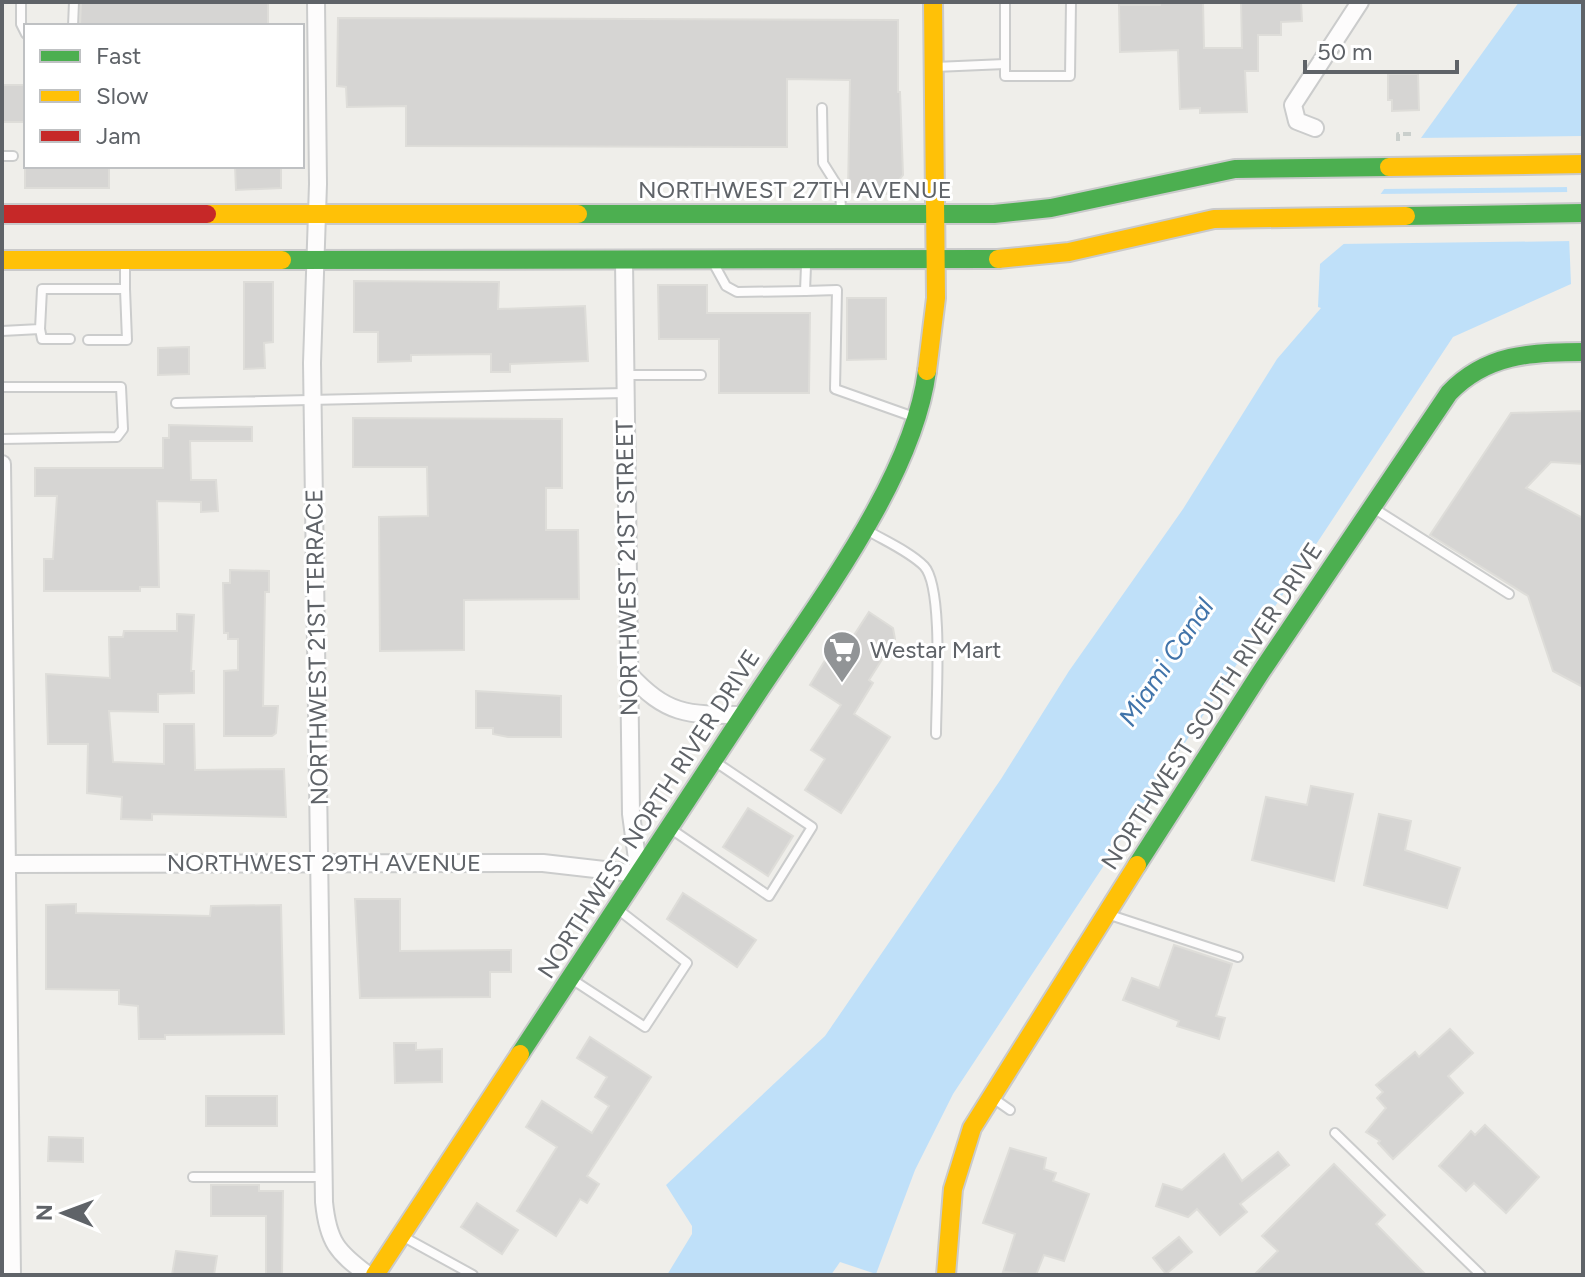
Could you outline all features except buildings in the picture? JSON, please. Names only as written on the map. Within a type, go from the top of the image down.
[{"type":"main road","name":"NORTHWEST NORTH RIVER DRIVE","points":[[375,1275],[864,529],[898,470],[917,418],[929,363],[937,260],[933,2]]},
{"type":"main road","name":"NORTHWEST 27TH AVENUE","points":[[2,214],[994,214],[1051,208],[1194,176],[1291,166],[1583,164]]},
{"type":"main road","points":[[2,260],[937,260],[1043,256],[1214,219],[1583,213]]},
{"type":"main road","name":"NORTHWEST SOUTH RIVER DRIVE","points":[[946,1275],[946,1217],[952,1178],[966,1139],[989,1096],[1371,507],[1449,393],[1478,365],[1508,355],[1583,352]]},
{"type":"street","name":"NORTHWEST 21ST TERRACE","points":[[316,2],[318,215],[313,261],[313,401],[323,1177],[325,1217],[334,1245],[340,1254],[368,1275]]},
{"type":"street","points":[[1315,128],[1297,121],[1293,105],[1360,2]]},
{"type":"street","name":"NORTHWEST 21ST STREET","points":[[624,261],[631,814],[639,874]]},
{"type":"street","points":[[2,464],[8,864],[7,1241],[12,1275]]},
{"type":"street","points":[[628,673],[670,709],[698,715],[742,715]]},
{"type":"street","name":"NORTHWEST 29TH AVENUE","points":[[8,864],[543,863],[639,874]]},
{"type":"lane","points":[[21,2],[24,30]]},
{"type":"lane","points":[[73,24],[74,2]]},
{"type":"lane","points":[[1005,2],[1005,76],[1070,76],[1071,2]]},
{"type":"lane","points":[[934,67],[1005,64]]},
{"type":"lane","points":[[822,108],[823,163],[840,190],[841,213]]},
{"type":"lane","points":[[2,156],[13,156]]},
{"type":"lane","points":[[88,340],[127,340],[125,261]]},
{"type":"lane","points":[[805,291],[806,261]]},
{"type":"lane","points":[[712,262],[726,286],[737,292],[837,290],[835,389],[917,418]]},
{"type":"lane","points":[[70,339],[42,339],[42,289],[125,289]]},
{"type":"lane","points":[[2,331],[40,329]]},
{"type":"lane","points":[[625,375],[701,375]]},
{"type":"lane","points":[[2,387],[113,385],[123,390],[123,429],[117,437],[2,439]]},
{"type":"lane","points":[[176,403],[625,393]]},
{"type":"lane","points":[[1371,507],[1509,594]]},
{"type":"lane","points":[[864,529],[924,567],[932,581],[936,607],[936,734]]},
{"type":"lane","points":[[669,828],[769,896],[812,827],[713,761]]},
{"type":"lane","points":[[571,979],[645,1027],[687,963],[616,908]]},
{"type":"lane","points":[[1106,913],[1238,957]]},
{"type":"lane","points":[[989,1096],[1010,1110]]},
{"type":"lane","points":[[1335,1133],[1481,1275]]},
{"type":"lane","points":[[193,1177],[323,1177]]},
{"type":"lane","points":[[401,1235],[473,1275]]},
{"type":"path","points":[[1398,141],[1398,134],[1413,134]]},
{"type":"water","name":"Miami Canal","points":[[1519,2],[1583,2],[1583,136],[1565,139],[1571,284],[1453,337],[953,1094],[915,1170],[876,1274],[840,1262],[831,1275],[667,1275],[692,1234],[692,1226],[666,1185],[825,1036],[1001,779],[1069,671],[1183,509],[1277,359],[1321,308],[1318,307],[1320,264],[1346,242]]},
{"type":"pier","points":[[1583,136],[1583,140],[1569,142],[1571,187],[1380,189],[1416,138]]},
{"type":"pier","points":[[1571,192],[1573,241],[1338,244],[1376,194]]},
{"type":"traffic: fast","points":[[578,214],[994,214],[1051,208],[1235,169],[1389,167]]},
{"type":"traffic: fast","points":[[1406,216],[1583,213]]},
{"type":"traffic: fast","points":[[282,260],[998,259]]},
{"type":"traffic: fast","points":[[1137,865],[1261,672],[1449,393],[1478,370],[1510,358],[1583,352]]},
{"type":"traffic: fast","points":[[520,1054],[858,542],[902,455],[918,413],[927,371]]},
{"type":"traffic: slow","points":[[927,371],[936,298],[933,2]]},
{"type":"traffic: slow","points":[[1389,167],[1583,164]]},
{"type":"traffic: slow","points":[[207,214],[578,214]]},
{"type":"traffic: slow","points":[[998,259],[1069,252],[1214,219],[1406,216]]},
{"type":"traffic: slow","points":[[2,260],[282,260]]},
{"type":"traffic: slow","points":[[946,1275],[953,1189],[972,1128],[1137,865]]},
{"type":"traffic: slow","points":[[375,1275],[520,1054]]},
{"type":"traffic: jam","points":[[2,214],[207,214]]},
{"type":"place","name":"Westar Mart","points":[[842,684]]}]
